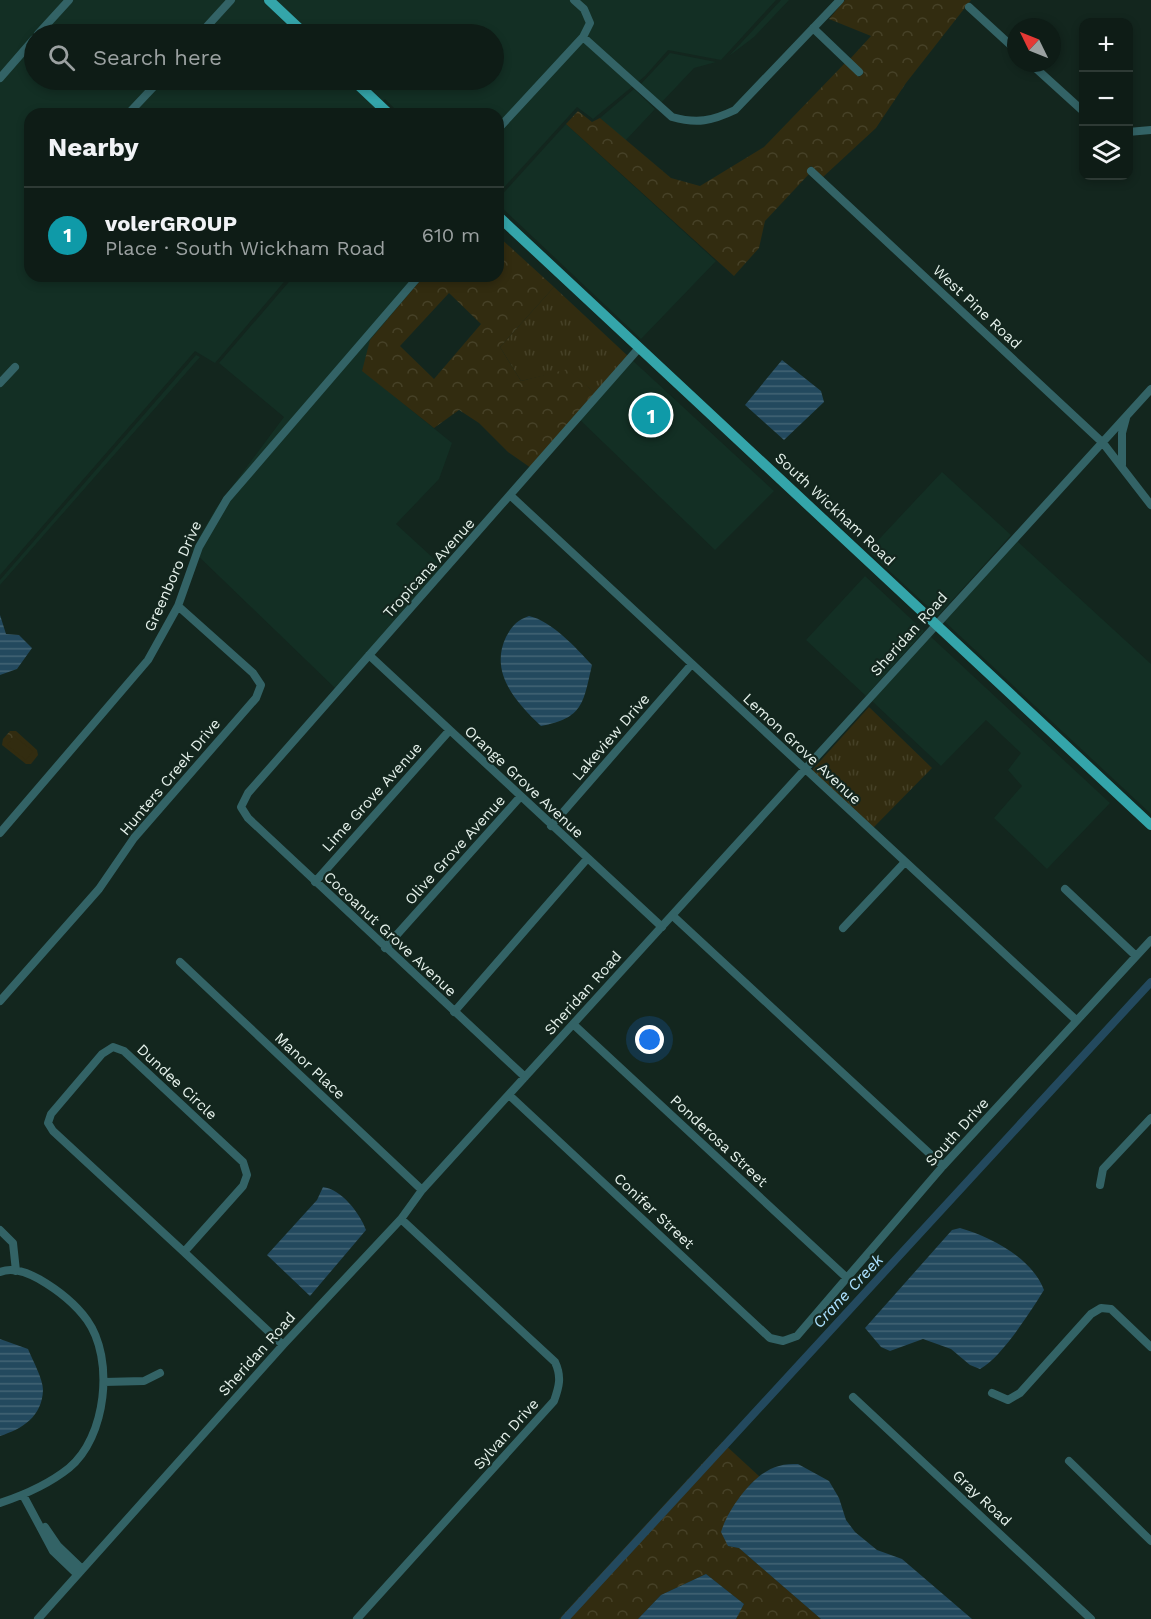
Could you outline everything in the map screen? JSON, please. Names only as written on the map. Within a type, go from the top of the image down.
[{"type":"main road","points":[[268,0],[294,24]]},
{"type":"main road","points":[[364,90],[383,108]]},
{"type":"main road","name":"South Wickham Road","points":[[504,222],[1151,825]]},
{"type":"street","points":[[47,24],[69,0]]},
{"type":"street","points":[[209,24],[231,0]]},
{"type":"street","points":[[504,123],[583,37],[590,23],[584,9],[574,0]]},
{"type":"street","points":[[583,37],[657,106],[672,117],[691,122],[714,121],[735,110],[840,0]]},
{"type":"street","points":[[969,8],[1007,42]]},
{"type":"street","points":[[813,28],[859,72]]},
{"type":"street","points":[[0,78],[24,50]]},
{"type":"street","points":[[1040,72],[1079,108]]},
{"type":"street","points":[[134,108],[151,90]]},
{"type":"street","points":[[1133,132],[1151,130]]},
{"type":"street","name":"West Pine Road","points":[[812,171],[1103,443],[1151,505]]},
{"type":"street","name":"Greenboro Drive","points":[[0,833],[130,684],[148,660],[178,606],[199,547],[227,499],[414,282]]},
{"type":"street","name":"Tropicana Avenue","points":[[241,807],[248,793],[639,348]]},
{"type":"street","points":[[0,383],[15,368]]},
{"type":"street","name":"Sheridan Road","points":[[38,1619],[282,1345],[401,1219],[422,1190],[1151,389]]},
{"type":"street","points":[[1122,465],[1122,433],[1127,416]]},
{"type":"street","name":"Lemon Grove Avenue","points":[[511,496],[1076,1020]]},
{"type":"street","name":"Hunters Creek Drive","points":[[0,1001],[99,889],[134,838],[256,698],[261,685],[253,673],[178,606]]},
{"type":"street","name":"Orange Grove Avenue","points":[[369,656],[662,927]]},
{"type":"street","name":"Lakeview Drive","points":[[551,826],[692,665]]},
{"type":"street","name":"Lime Grove Avenue","points":[[315,882],[449,731]]},
{"type":"street","name":"Olive Grove Avenue","points":[[385,948],[520,797]]},
{"type":"street","name":"Cocoanut Grove Avenue","points":[[241,807],[248,818],[315,882],[525,1077]]},
{"type":"street","points":[[454,1012],[587,859]]},
{"type":"street","points":[[843,928],[904,862]]},
{"type":"street","points":[[1065,889],[1136,956]]},
{"type":"street","points":[[672,916],[943,1166]]},
{"type":"street","name":"South Drive","points":[[783,1341],[797,1336],[943,1166],[1151,940]]},
{"type":"street","name":"Manor Place","points":[[180,962],[422,1190]]},
{"type":"street","name":"Ponderosa Street","points":[[573,1024],[847,1278]]},
{"type":"street","name":"Dundee Circle","points":[[184,1252],[243,1186],[247,1175],[243,1162],[124,1051],[114,1047],[102,1054],[51,1114],[48,1123],[53,1131],[282,1345]]},
{"type":"street","name":"Conifer Street","points":[[509,1095],[770,1338],[783,1341]]},
{"type":"street","points":[[1100,1185],[1103,1169],[1151,1118]]},
{"type":"street","name":"Sylvan Drive","points":[[357,1619],[554,1401],[560,1385],[559,1371],[555,1362],[401,1219]]},
{"type":"street","points":[[0,1230],[13,1243],[16,1271]]},
{"type":"street","points":[[0,1272],[6,1269],[28,1274],[60,1291],[88,1321],[99,1348],[104,1382],[101,1409],[92,1436],[70,1468],[26,1494],[0,1503]]},
{"type":"street","points":[[992,1393],[1008,1400],[1020,1393],[1091,1314],[1101,1308],[1110,1310],[1148,1344],[1151,1333]]},
{"type":"street","points":[[104,1382],[144,1382],[160,1373]]},
{"type":"street","name":"Gray Road","points":[[854,1397],[1091,1619]]},
{"type":"street","points":[[1069,1461],[1151,1541]]},
{"type":"street","points":[[26,1494],[44,1526],[79,1571]]},
{"type":"shaded area","points":[[0,0],[776,0],[721,60],[668,50],[645,76],[593,119],[577,107],[504,187],[504,108],[394,108],[385,99],[377,108],[24,108],[24,282],[284,282],[215,363],[195,351],[0,575]]},
{"type":"shaded area","points":[[781,0],[789,0],[754,37],[729,56]]},
{"type":"shaded area","points":[[670,53],[716,62],[694,68],[660,104],[640,85]]},
{"type":"shaded area","points":[[634,89],[655,109],[625,141],[600,118]]},
{"type":"shaded area","points":[[566,124],[716,261],[641,339],[504,210],[504,192]]},
{"type":"shaded area","points":[[289,282],[419,282],[362,370],[452,443],[439,479],[396,524],[444,568],[335,688],[192,550],[216,508],[284,417],[219,363]]},
{"type":"shaded area","points":[[196,355],[200,357],[0,585],[0,580]]},
{"type":"shaded area","points":[[630,358],[774,491],[715,550],[577,417]]},
{"type":"shaded area","points":[[942,472],[1011,535],[938,616],[868,551]]},
{"type":"shaded area","points":[[1017,541],[1151,664],[1151,814],[944,621]]},
{"type":"shaded area","points":[[865,576],[924,631],[866,696],[806,640]]},
{"type":"shaded area","points":[[930,636],[1110,803],[1047,869],[994,818],[1022,786],[1008,770],[1021,753],[986,720],[941,766],[872,701]]},
{"type":"green space","points":[[845,0],[971,0],[906,83],[876,128],[823,177],[811,166],[807,171],[809,174],[765,221],[759,248],[734,276],[566,124],[578,111],[592,122],[600,118],[671,178],[700,186],[764,147],[845,63],[859,77],[864,73],[850,59],[871,36],[829,19]]},
{"type":"green space","points":[[504,241],[554,287],[500,347],[521,381],[568,369],[597,395],[531,468],[508,452],[479,423],[459,410],[434,428],[362,371],[370,340],[419,282],[504,282]],"holes":[[[449,293],[481,324],[434,379],[400,346]]]},
{"type":"green space","points":[[554,287],[630,358],[597,395],[568,370],[521,381],[500,347]]},
{"type":"green space","points":[[869,707],[932,768],[873,828],[814,774],[813,769]]},
{"type":"green space","points":[[10,731],[16,731],[37,750],[38,755],[31,764],[26,764],[2,745],[3,739]]},
{"type":"green space","points":[[14,736],[33,751],[26,760],[7,745]]},
{"type":"green space","points":[[722,1442],[760,1477],[750,1484],[728,1546],[739,1548],[821,1619],[736,1619],[744,1604],[706,1574],[661,1595],[638,1619],[559,1619]]},
{"type":"water","points":[[782,360],[821,391],[824,402],[784,440],[745,405]]},
{"type":"water","points":[[0,615],[6,634],[19,635],[32,648],[17,669],[0,675]]},
{"type":"water","points":[[529,616],[555,629],[592,665],[579,707],[565,719],[541,726],[514,697],[503,675],[501,663],[502,650],[508,633],[518,622]]},
{"type":"water","points":[[323,1187],[336,1192],[349,1203],[366,1230],[310,1296],[267,1255],[317,1200]]},
{"type":"water","points":[[960,1228],[997,1243],[1030,1268],[1044,1290],[1031,1310],[1006,1345],[980,1369],[970,1365],[951,1349],[923,1339],[890,1351],[881,1347],[865,1328],[952,1230]]},
{"type":"water","points":[[0,1339],[28,1349],[40,1375],[43,1390],[35,1415],[16,1430],[0,1436]]},
{"type":"water","points":[[798,1464],[829,1481],[839,1498],[846,1520],[855,1532],[877,1550],[902,1559],[972,1619],[821,1619],[739,1548],[728,1546],[721,1532],[736,1502],[744,1492],[770,1469]]},
{"type":"water","points":[[706,1574],[744,1604],[736,1619],[638,1619],[661,1595]]},
{"type":"waterway","name":"Crane Creek","points":[[565,1619],[1151,982]]},
{"type":"place","name":"volerGROUP","points":[[651,415]]}]
